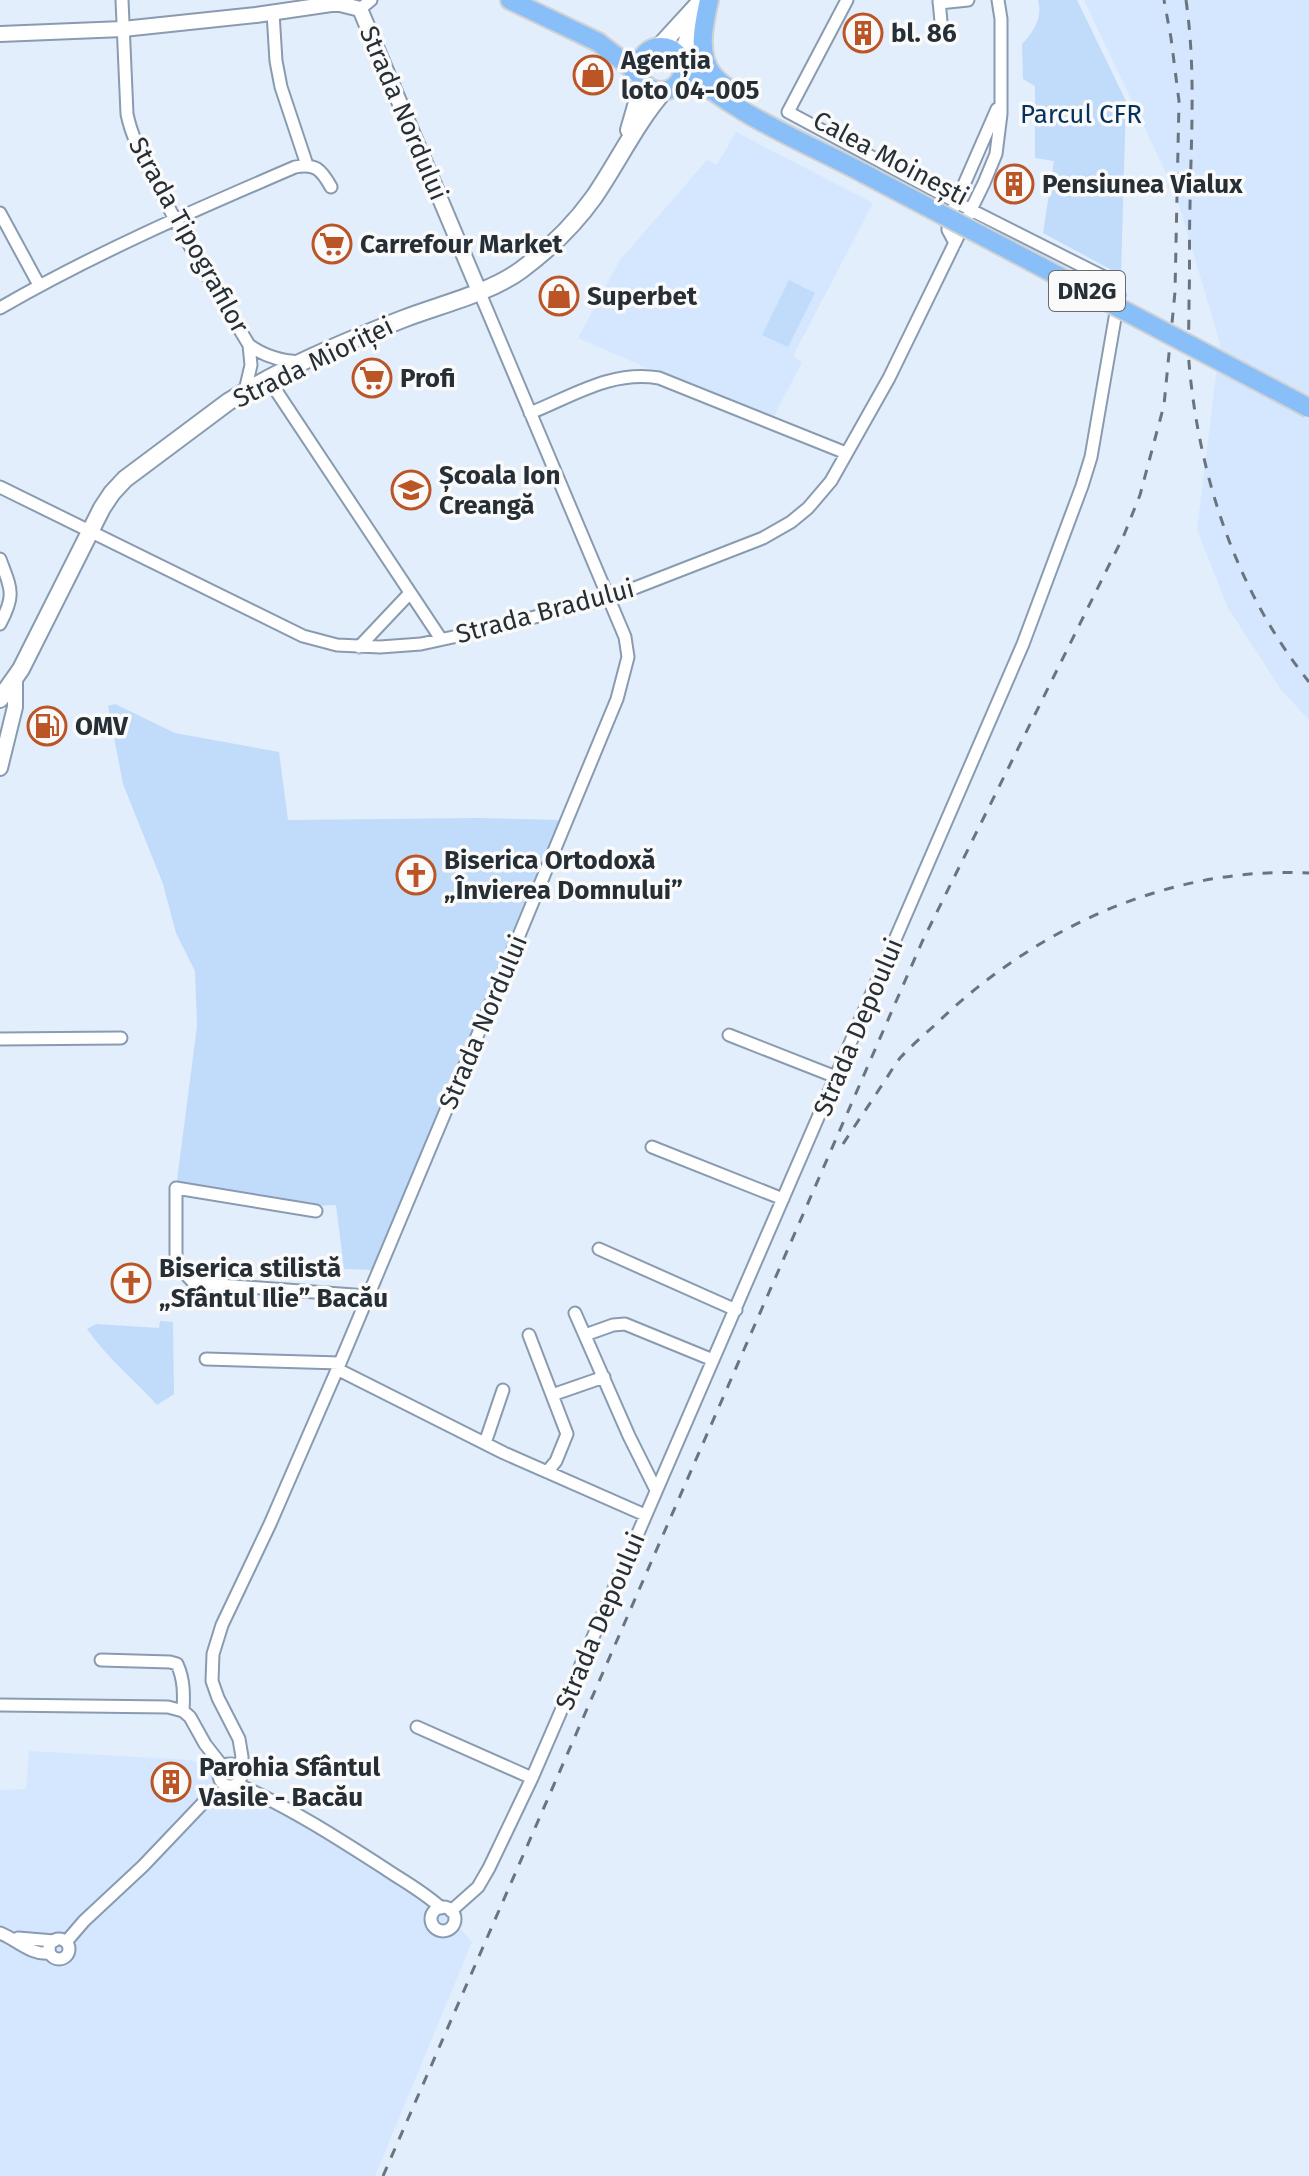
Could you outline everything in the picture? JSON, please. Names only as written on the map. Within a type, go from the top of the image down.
[{"type":"main road","points":[[510,0],[598,42],[623,48],[672,50],[682,63]]},
{"type":"main road","points":[[598,42],[651,89],[667,90],[680,80],[682,63],[703,1]]},
{"type":"main road","points":[[640,77],[640,61],[703,1]]},
{"type":"main road","points":[[703,1],[705,59],[709,70],[730,91],[782,131]]},
{"type":"main road","name":"Calea Moinești","points":[[682,63],[707,88],[745,112],[1309,408]]},
{"type":"main road","name":"Strada Mioriței","points":[[620,155],[638,99],[640,77]]},
{"type":"main road","name":"Calea Moinești","points":[[667,90],[691,93],[745,112]]},
{"type":"main road","name":"Strada Mioriței","points":[[0,699],[15,678],[112,493],[125,479],[245,391],[302,362],[402,319],[479,291],[518,272],[573,223],[593,198],[650,109],[667,90]]},
{"type":"street","name":"Strada Tipografilor","points":[[122,0],[124,85],[130,128],[174,219],[249,345],[271,358],[302,362]]},
{"type":"street","name":"Strada Depoului","points":[[232,1775],[316,1824],[423,1894],[445,1912],[461,1910],[467,1897],[478,1887],[532,1778],[736,1310],[1023,644],[1082,486],[1098,423],[1119,295],[1114,282],[788,112],[847,0]]},
{"type":"street","points":[[941,22],[939,1],[968,0]]},
{"type":"street","name":"Strada Bradului","points":[[0,487],[303,636],[359,647],[421,644],[609,598],[763,538],[791,522],[831,481],[889,378],[996,154],[1001,101],[1001,19],[998,0]]},
{"type":"street","points":[[0,34],[123,29],[273,13],[340,2]]},
{"type":"street","name":"Strada Nordului","points":[[232,1775],[242,1757],[237,1731],[214,1690],[213,1654],[222,1625],[270,1524],[491,1003],[617,699],[628,657],[625,637],[479,291],[366,5],[340,2]]},
{"type":"street","points":[[273,13],[281,87],[307,165]]},
{"type":"street","points":[[953,246],[948,221],[1001,101]]},
{"type":"street","points":[[0,308],[114,247],[295,167],[316,167],[331,187]]},
{"type":"street","points":[[0,213],[39,285]]},
{"type":"street","name":"Strada Tipografilor","points":[[245,391],[251,365],[249,345]]},
{"type":"street","points":[[530,413],[605,381],[641,375],[659,378],[846,453]]},
{"type":"street","points":[[269,380],[441,639]]},
{"type":"street","points":[[0,559],[11,590],[9,607],[0,624]]},
{"type":"street","points":[[359,647],[410,593]]},
{"type":"street","points":[[0,768],[15,707],[15,678]]},
{"type":"street","points":[[0,719],[10,731]]},
{"type":"street","points":[[729,1035],[836,1077]]},
{"type":"street","points":[[0,1039],[121,1038]]},
{"type":"street","points":[[652,1147],[783,1199]]},
{"type":"street","points":[[316,1211],[176,1188],[176,1264],[194,1283],[367,1296]]},
{"type":"street","points":[[599,1249],[736,1310]]},
{"type":"street","points":[[575,1313],[656,1490]]},
{"type":"street","points":[[585,1335],[625,1324],[713,1360]]},
{"type":"street","points":[[529,1335],[567,1434],[556,1461],[547,1472]]},
{"type":"street","points":[[206,1359],[338,1366],[485,1443],[645,1515]]},
{"type":"street","points":[[552,1395],[604,1377]]},
{"type":"street","points":[[485,1443],[503,1390]]},
{"type":"street","points":[[101,1660],[177,1664],[184,1691],[183,1711]]},
{"type":"street","points":[[0,1705],[168,1707],[183,1711],[190,1717],[205,1744],[232,1775],[213,1784],[203,1803],[143,1866],[56,1945],[5,1935]]},
{"type":"street","points":[[417,1727],[532,1778]]},
{"type":"shaded area","points":[[1084,0],[1309,0],[1309,720],[1282,691],[1228,608],[1197,530],[1220,343],[1175,192]]},
{"type":"shaded area","points":[[736,132],[873,203],[793,356],[802,362],[771,422],[578,338],[620,260],[707,160],[717,165]]},
{"type":"shaded area","points":[[29,1751],[191,1760],[217,1772],[448,1915],[472,1942],[375,2176],[0,2176],[0,1790],[26,1789]]},
{"type":"green space","name":"Parcul CFR","points":[[1038,0],[1077,0],[1126,101],[1121,275],[1043,233],[1054,161],[1035,158],[1035,86],[1023,79],[1022,44],[1036,24]]},
{"type":"green space","points":[[789,280],[815,293],[788,347],[762,335]]},
{"type":"green space","points":[[115,704],[175,733],[279,752],[288,820],[563,820],[374,1270],[344,1269],[336,1205],[316,1206],[176,1188],[197,1026],[195,971],[176,933],[163,884],[123,784],[108,706]]},
{"type":"green space","points":[[160,1321],[173,1322],[174,1394],[157,1405],[87,1329],[96,1324],[159,1328]]},
{"type":"railway","points":[[383,2176],[922,942],[1124,535],[1140,495],[1164,405],[1175,292],[1179,101],[1164,0]]},
{"type":"railway","points":[[1186,0],[1192,77],[1189,363],[1194,406],[1212,491],[1242,572],[1261,610],[1309,682]]},
{"type":"railway","points":[[843,1144],[909,1049],[975,990],[1016,959],[1061,932],[1107,910],[1156,892],[1206,880],[1257,874],[1309,873]]},
{"type":"place","name":"bl. 86","points":[[863,33]]},
{"type":"place","name":"Agenția loto 04-005","points":[[593,75]]},
{"type":"place","name":"Pensiunea Vialux","points":[[1014,184]]},
{"type":"place","name":"Carrefour Market","points":[[332,244]]},
{"type":"place","name":"Superbet","points":[[559,296]]},
{"type":"place","name":"Profi","points":[[372,378]]},
{"type":"place","name":"Școala Ion Creangă","points":[[411,490]]},
{"type":"place","name":"OMV","points":[[47,726]]},
{"type":"place","name":"Biserica Ortodoxă „Învierea Domnului”","points":[[416,875]]},
{"type":"place","name":"Biserica stilistă „Sfântul Ilie” Bacău","points":[[131,1283]]},
{"type":"place","name":"Parohia Sfântul Vasile - Bacău","points":[[171,1782]]}]
